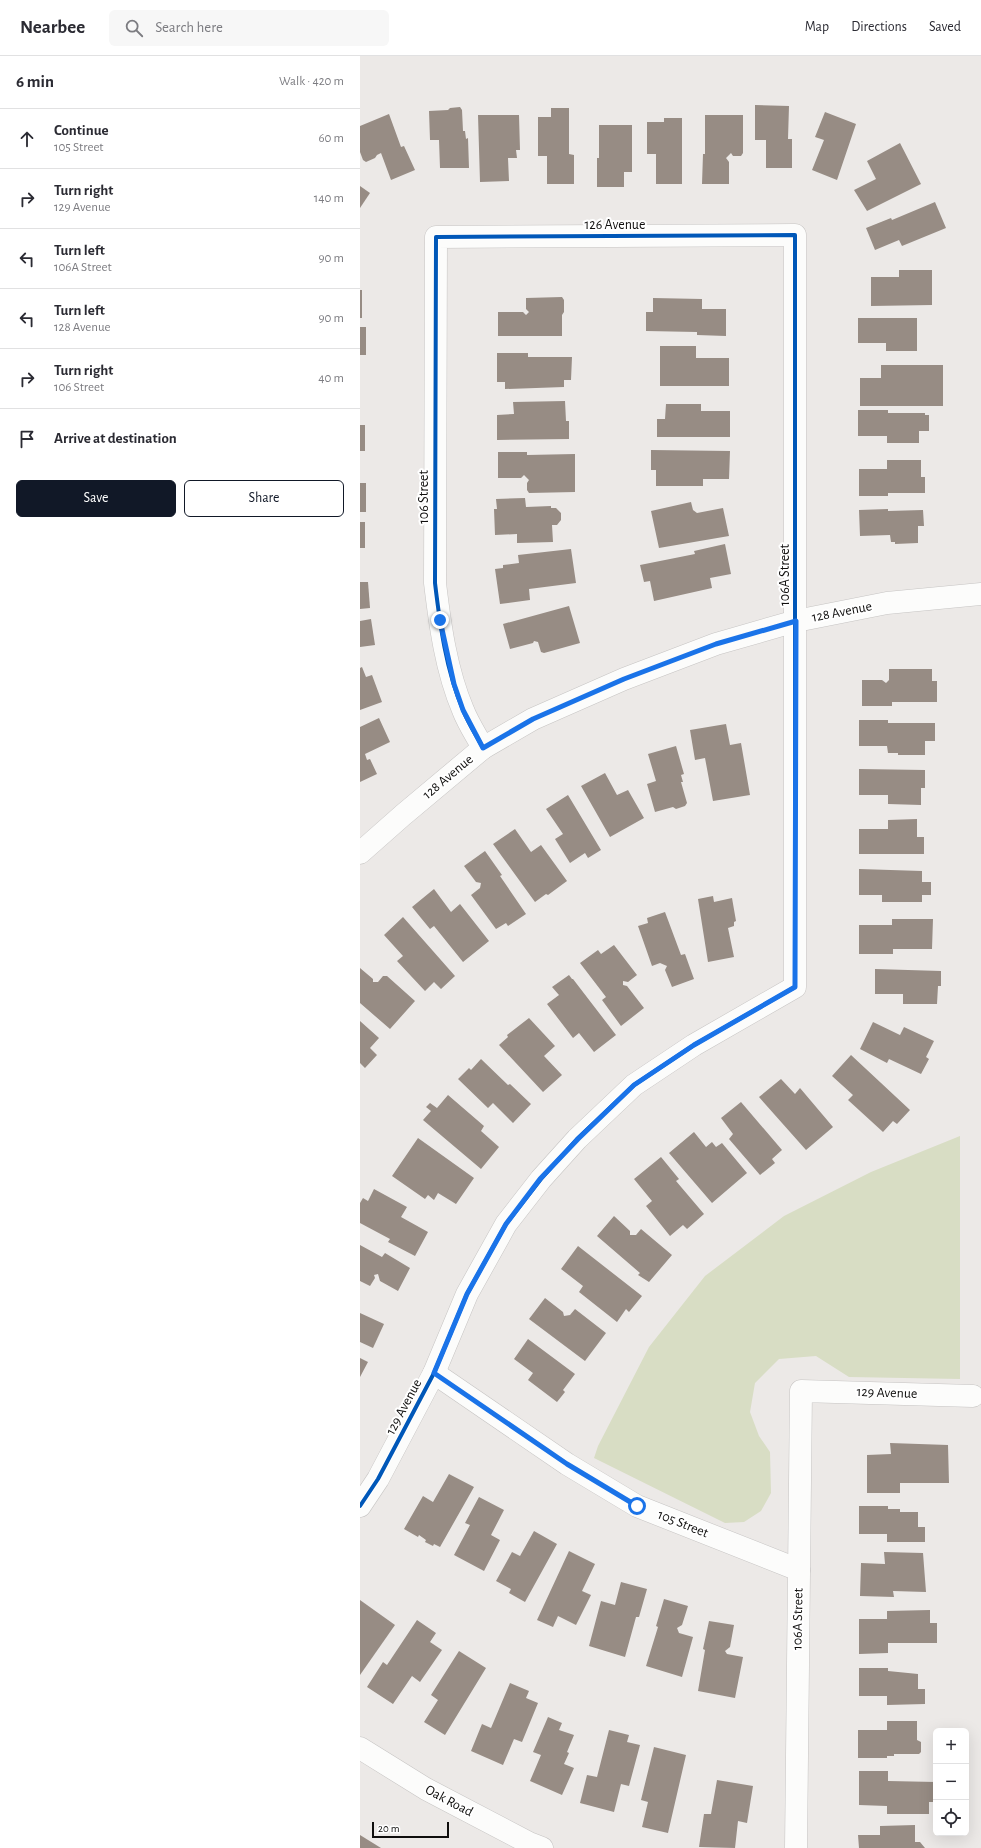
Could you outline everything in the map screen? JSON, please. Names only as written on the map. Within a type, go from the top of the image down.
[{"type":"street","name":"126 Avenue","points":[[436,237],[795,235]]},
{"type":"street","name":"106A Street","points":[[795,235],[795,987]]},
{"type":"street","name":"106 Street","points":[[436,237],[435,583],[440,620],[454,684],[463,710],[483,748]]},
{"type":"street","name":"128 Avenue","points":[[360,853],[483,748],[533,719],[624,679],[716,644],[796,621],[887,603],[981,594]]},
{"type":"street","name":"129 Avenue","points":[[360,1506],[378,1479],[434,1373],[467,1294],[506,1224],[540,1179],[578,1139],[634,1085],[694,1045],[795,987]]},
{"type":"street","name":"105 Street","points":[[434,1373],[567,1464],[637,1506],[799,1570]]},
{"type":"street","name":"106A Street","points":[[796,1848],[801,1391]]},
{"type":"street","name":"129 Avenue","points":[[801,1391],[973,1396]]},
{"type":"street","name":"Oak Road","points":[[360,1748],[426,1790],[529,1843],[542,1848]]},
{"type":"green space","points":[[960,1136],[960,1379],[849,1377],[816,1356],[779,1359],[755,1383],[750,1412],[759,1436],[770,1452],[771,1493],[761,1511],[744,1522],[725,1523],[594,1458],[598,1446],[649,1347],[705,1276],[784,1216],[871,1172]]},
{"type":"building","points":[[755,105],[789,106],[788,139],[792,139],[792,168],[766,168],[766,140],[755,140]]},
{"type":"building","points":[[460,107],[462,110],[463,131],[465,131],[466,139],[468,138],[469,168],[440,168],[439,140],[430,140],[429,111],[448,110],[450,108]]},
{"type":"building","points":[[551,108],[569,108],[569,154],[574,155],[574,184],[547,184],[547,156],[538,156],[538,117],[551,117]]},
{"type":"building","points":[[825,112],[856,124],[837,180],[812,170],[824,140],[815,137]]},
{"type":"building","points":[[389,114],[401,147],[404,146],[415,170],[391,180],[381,153],[375,158],[366,162],[363,160],[360,152],[360,126]]},
{"type":"building","points":[[478,115],[519,115],[520,150],[516,150],[517,158],[508,158],[509,181],[480,182]]},
{"type":"building","points":[[705,115],[743,115],[743,153],[741,156],[733,156],[731,153],[726,158],[729,162],[729,184],[702,184],[703,154],[705,154]]},
{"type":"building","points":[[664,118],[682,118],[682,184],[656,184],[656,154],[647,154],[647,122],[664,122]]},
{"type":"building","points":[[599,125],[632,125],[632,172],[624,172],[624,187],[597,187]]},
{"type":"building","points":[[900,143],[921,184],[867,211],[854,190],[876,179],[867,161]]},
{"type":"building","points":[[360,186],[370,193],[360,208]]},
{"type":"building","points":[[935,202],[946,228],[902,246],[899,240],[875,250],[866,228],[891,218],[892,220]]},
{"type":"building","points":[[899,270],[932,270],[932,305],[871,306],[871,277],[899,277]]},
{"type":"building","points":[[360,290],[362,290],[362,318],[360,318]]},
{"type":"building","points":[[562,297],[564,300],[564,312],[562,315],[562,336],[498,336],[498,312],[523,312],[526,315],[529,312],[526,309],[526,298]]},
{"type":"building","points":[[653,298],[702,299],[702,309],[726,309],[726,336],[697,335],[697,332],[646,331],[646,312],[653,312]]},
{"type":"building","points":[[858,318],[917,318],[917,351],[886,351],[886,343],[858,343]]},
{"type":"building","points":[[360,327],[366,327],[366,355],[360,355]]},
{"type":"building","points":[[660,346],[696,346],[696,358],[729,358],[729,386],[660,386]]},
{"type":"building","points":[[497,353],[528,353],[528,357],[572,357],[571,380],[564,380],[564,387],[505,389],[505,382],[497,382]]},
{"type":"building","points":[[881,365],[943,365],[943,406],[860,406],[860,378],[881,378]]},
{"type":"building","points":[[565,401],[566,421],[569,421],[569,439],[497,440],[497,415],[514,414],[513,402]]},
{"type":"building","points":[[666,404],[701,404],[701,411],[730,411],[730,437],[657,437],[657,419],[665,419]]},
{"type":"building","points":[[858,410],[888,410],[888,413],[925,413],[925,415],[929,415],[929,431],[919,431],[919,443],[887,443],[887,436],[858,436]]},
{"type":"building","points":[[360,425],[365,425],[365,451],[360,451]]},
{"type":"building","points":[[651,450],[730,451],[729,479],[703,479],[703,486],[656,486],[656,470],[651,470]]},
{"type":"building","points":[[498,452],[527,452],[527,455],[575,454],[575,492],[529,493],[527,490],[527,483],[529,480],[524,475],[521,478],[498,478]]},
{"type":"building","points":[[887,460],[921,460],[921,477],[925,477],[925,493],[888,493],[888,496],[859,496],[859,469],[887,469]]},
{"type":"building","points":[[360,483],[366,483],[366,512],[360,512]]},
{"type":"building","points":[[525,498],[526,507],[551,506],[551,508],[556,508],[561,513],[561,520],[557,525],[552,525],[553,542],[517,543],[517,534],[495,535],[494,509],[497,509],[496,499]]},
{"type":"building","points":[[691,502],[693,510],[697,513],[723,508],[729,536],[659,548],[651,511]]},
{"type":"building","points":[[888,509],[888,511],[923,510],[924,526],[918,526],[918,543],[895,544],[895,542],[891,542],[890,535],[860,536],[859,510]]},
{"type":"building","points":[[360,522],[365,522],[365,548],[360,548]]},
{"type":"building","points":[[725,544],[731,574],[710,578],[712,588],[654,601],[650,581],[644,582],[640,565],[695,554],[694,551]]},
{"type":"building","points":[[571,549],[576,583],[529,589],[530,600],[500,604],[495,569],[503,568],[503,565],[519,563],[518,555]]},
{"type":"building","points":[[360,582],[368,582],[370,608],[360,609]]},
{"type":"building","points":[[569,606],[580,643],[544,653],[541,652],[538,642],[534,641],[533,643],[510,649],[503,624]]},
{"type":"building","points":[[371,619],[375,645],[360,647],[360,621]]},
{"type":"building","points":[[362,667],[366,677],[372,675],[382,702],[360,710],[360,668]]},
{"type":"building","points":[[889,669],[932,669],[932,681],[937,681],[937,702],[892,702],[892,706],[862,706],[862,680],[882,680],[886,683],[889,680]]},
{"type":"building","points":[[379,718],[390,742],[365,754],[367,760],[370,759],[377,774],[360,782],[360,727]]},
{"type":"building","points":[[859,720],[888,720],[888,723],[935,723],[935,741],[925,741],[925,755],[898,755],[898,753],[888,753],[887,746],[859,746]]},
{"type":"building","points":[[726,724],[730,745],[741,743],[750,795],[713,801],[705,758],[695,760],[690,730]]},
{"type":"building","points":[[676,746],[684,774],[681,775],[683,782],[681,782],[687,803],[685,806],[676,809],[673,807],[655,812],[647,784],[656,781],[648,754]]},
{"type":"building","points":[[859,769],[925,770],[925,788],[921,788],[921,805],[888,804],[888,795],[859,795]]},
{"type":"building","points":[[605,773],[617,795],[628,790],[644,818],[610,837],[581,786]]},
{"type":"building","points":[[568,795],[601,850],[588,858],[585,853],[570,863],[555,839],[563,834],[546,809]]},
{"type":"building","points":[[917,819],[917,837],[924,837],[924,854],[859,854],[859,829],[888,829],[888,820]]},
{"type":"building","points":[[515,829],[531,852],[541,845],[567,881],[548,895],[546,894],[535,902],[493,844]]},
{"type":"building","points":[[485,851],[526,914],[508,926],[506,923],[496,929],[471,895],[480,888],[481,883],[476,882],[464,866]]},
{"type":"building","points":[[859,869],[922,871],[922,882],[931,882],[931,895],[922,895],[922,902],[882,902],[882,895],[859,895]]},
{"type":"building","points":[[434,889],[451,912],[460,904],[489,941],[463,962],[434,926],[430,929],[412,907]]},
{"type":"building","points":[[713,896],[714,902],[732,898],[736,921],[734,922],[734,926],[728,928],[734,957],[708,962],[698,899]]},
{"type":"building","points":[[665,912],[681,955],[685,954],[694,979],[672,987],[665,970],[667,966],[660,963],[652,966],[638,926],[648,923],[647,918]]},
{"type":"building","points":[[403,917],[455,976],[441,989],[434,982],[425,991],[397,961],[403,956],[384,935]]},
{"type":"building","points":[[892,919],[933,919],[932,949],[893,949],[893,954],[859,954],[859,925],[892,925]]},
{"type":"building","points":[[614,945],[637,975],[628,982],[623,981],[623,985],[627,986],[644,1008],[621,1026],[602,1000],[606,997],[580,963],[598,950],[601,954]]},
{"type":"building","points":[[360,968],[373,979],[373,982],[378,982],[383,976],[387,976],[415,1001],[390,1029],[360,1003]]},
{"type":"building","points":[[875,969],[941,971],[941,986],[938,986],[937,1004],[903,1004],[903,994],[875,994]]},
{"type":"building","points":[[569,975],[616,1035],[594,1052],[579,1033],[573,1038],[547,1004],[559,995],[552,987]]},
{"type":"building","points":[[529,1018],[555,1046],[544,1056],[562,1075],[543,1092],[499,1045],[508,1037],[507,1035]]},
{"type":"building","points":[[360,1021],[379,1038],[370,1048],[377,1055],[365,1068],[360,1063]]},
{"type":"building","points":[[873,1022],[900,1035],[904,1027],[934,1041],[926,1057],[929,1059],[921,1074],[889,1059],[887,1063],[860,1049]]},
{"type":"building","points":[[851,1055],[910,1110],[897,1124],[893,1121],[883,1132],[848,1100],[853,1095],[832,1076]]},
{"type":"building","points":[[481,1059],[508,1085],[510,1084],[531,1104],[513,1123],[493,1103],[488,1108],[458,1079],[469,1068],[471,1070]]},
{"type":"building","points":[[781,1079],[795,1094],[800,1088],[833,1127],[806,1150],[759,1097]]},
{"type":"building","points":[[448,1095],[484,1126],[481,1131],[499,1147],[481,1169],[423,1120],[431,1111],[426,1107],[430,1103],[437,1108]]},
{"type":"building","points":[[741,1102],[782,1150],[772,1159],[775,1163],[760,1175],[729,1139],[733,1134],[721,1118]]},
{"type":"building","points":[[694,1132],[706,1147],[712,1142],[716,1147],[722,1143],[747,1173],[712,1203],[669,1153]]},
{"type":"building","points":[[418,1138],[474,1178],[456,1204],[438,1193],[434,1200],[428,1195],[425,1199],[392,1176]]},
{"type":"building","points":[[661,1157],[679,1179],[676,1181],[704,1214],[687,1229],[683,1225],[670,1236],[646,1206],[652,1201],[634,1179]]},
{"type":"building","points":[[374,1189],[407,1207],[401,1217],[428,1232],[415,1256],[388,1242],[390,1239],[360,1223],[360,1203],[363,1198],[368,1201]]},
{"type":"building","points":[[614,1216],[630,1231],[630,1235],[636,1235],[641,1229],[672,1255],[649,1282],[638,1275],[640,1273],[597,1236]]},
{"type":"building","points":[[360,1245],[382,1257],[385,1253],[410,1268],[398,1291],[380,1281],[378,1274],[374,1275],[375,1278],[370,1286],[360,1281]]},
{"type":"building","points":[[578,1246],[642,1296],[629,1312],[626,1309],[617,1322],[579,1292],[583,1286],[561,1269]]},
{"type":"building","points":[[545,1298],[563,1312],[564,1316],[570,1315],[575,1309],[606,1333],[585,1361],[529,1319]]},
{"type":"building","points":[[360,1313],[384,1324],[373,1348],[360,1342]]},
{"type":"building","points":[[528,1339],[575,1374],[563,1390],[565,1392],[557,1402],[528,1380],[533,1373],[514,1359]]},
{"type":"building","points":[[360,1358],[368,1362],[360,1377]]},
{"type":"building","points":[[890,1443],[948,1445],[949,1483],[900,1483],[900,1493],[867,1493],[867,1455],[891,1454]]},
{"type":"building","points":[[449,1474],[474,1487],[440,1547],[434,1544],[433,1546],[425,1542],[426,1540],[419,1535],[418,1537],[404,1529],[423,1496],[433,1502]]},
{"type":"building","points":[[479,1497],[504,1510],[491,1535],[500,1540],[484,1571],[454,1555],[470,1525],[465,1523]]},
{"type":"building","points":[[859,1506],[888,1506],[888,1509],[900,1509],[900,1512],[918,1512],[918,1527],[925,1527],[925,1542],[887,1542],[887,1534],[859,1534]]},
{"type":"building","points":[[534,1531],[557,1544],[525,1602],[509,1593],[511,1589],[496,1581],[512,1552],[520,1556]]},
{"type":"building","points":[[569,1551],[595,1564],[582,1591],[591,1595],[576,1625],[558,1616],[553,1627],[537,1620]]},
{"type":"building","points":[[884,1552],[923,1553],[926,1592],[893,1591],[894,1597],[860,1596],[861,1563],[885,1564]]},
{"type":"building","points":[[621,1582],[647,1589],[639,1617],[636,1617],[625,1657],[589,1646],[601,1601],[615,1605]]},
{"type":"building","points":[[664,1599],[688,1606],[682,1625],[677,1628],[679,1633],[693,1637],[682,1677],[646,1666],[658,1627],[656,1626]]},
{"type":"building","points":[[360,1600],[395,1625],[360,1675]]},
{"type":"building","points":[[930,1610],[930,1623],[937,1623],[937,1643],[888,1643],[888,1653],[859,1654],[859,1619],[887,1619],[887,1611]]},
{"type":"building","points":[[417,1620],[436,1633],[430,1642],[442,1650],[420,1682],[412,1676],[393,1704],[367,1687],[383,1662],[387,1665]]},
{"type":"building","points":[[709,1621],[734,1625],[730,1647],[725,1651],[727,1654],[743,1657],[735,1698],[698,1691],[705,1650],[703,1649]]},
{"type":"building","points":[[459,1651],[486,1668],[445,1735],[424,1722],[438,1700],[431,1695]]},
{"type":"building","points":[[859,1668],[888,1668],[888,1671],[918,1674],[918,1689],[925,1689],[925,1704],[887,1705],[887,1696],[859,1696]]},
{"type":"building","points":[[510,1683],[529,1691],[526,1698],[538,1703],[522,1742],[514,1739],[503,1765],[471,1751],[482,1724],[491,1728]]},
{"type":"building","points":[[548,1717],[562,1723],[559,1730],[574,1735],[564,1764],[574,1768],[562,1795],[530,1781],[541,1755],[533,1752]]},
{"type":"building","points":[[887,1721],[917,1721],[917,1740],[921,1742],[921,1752],[919,1754],[894,1754],[894,1756],[887,1756],[887,1758],[858,1758],[858,1730],[887,1730]]},
{"type":"building","points":[[609,1730],[629,1735],[627,1742],[640,1745],[629,1786],[621,1784],[614,1812],[580,1803],[587,1775],[597,1777]]},
{"type":"building","points":[[654,1747],[686,1755],[668,1833],[642,1827],[648,1802],[641,1800]]},
{"type":"building","points":[[859,1771],[888,1771],[888,1781],[933,1782],[933,1802],[929,1802],[929,1814],[887,1814],[887,1806],[859,1805]]},
{"type":"building","points":[[717,1780],[753,1786],[747,1823],[738,1821],[735,1848],[699,1847],[704,1814],[711,1814]]},
{"type":"building","points":[[915,1825],[915,1842],[920,1842],[925,1848],[859,1848],[858,1835],[880,1835],[880,1826]]},
{"type":"building","points":[[360,1835],[381,1848],[360,1848]]},
{"type":"cycle path","points":[[360,1506],[378,1479],[434,1373],[467,1294],[506,1224],[541,1179],[577,1139],[634,1085],[694,1045],[795,987],[795,235],[436,237],[435,583],[442,631],[452,679],[465,715],[483,748]]},
{"type":"route","points":[[440,620],[454,684],[463,710],[483,748],[533,719],[624,679],[716,644],[796,621],[795,987],[694,1045],[634,1085],[578,1139],[540,1179],[506,1224],[467,1294],[434,1373],[567,1464],[637,1506]]}]
